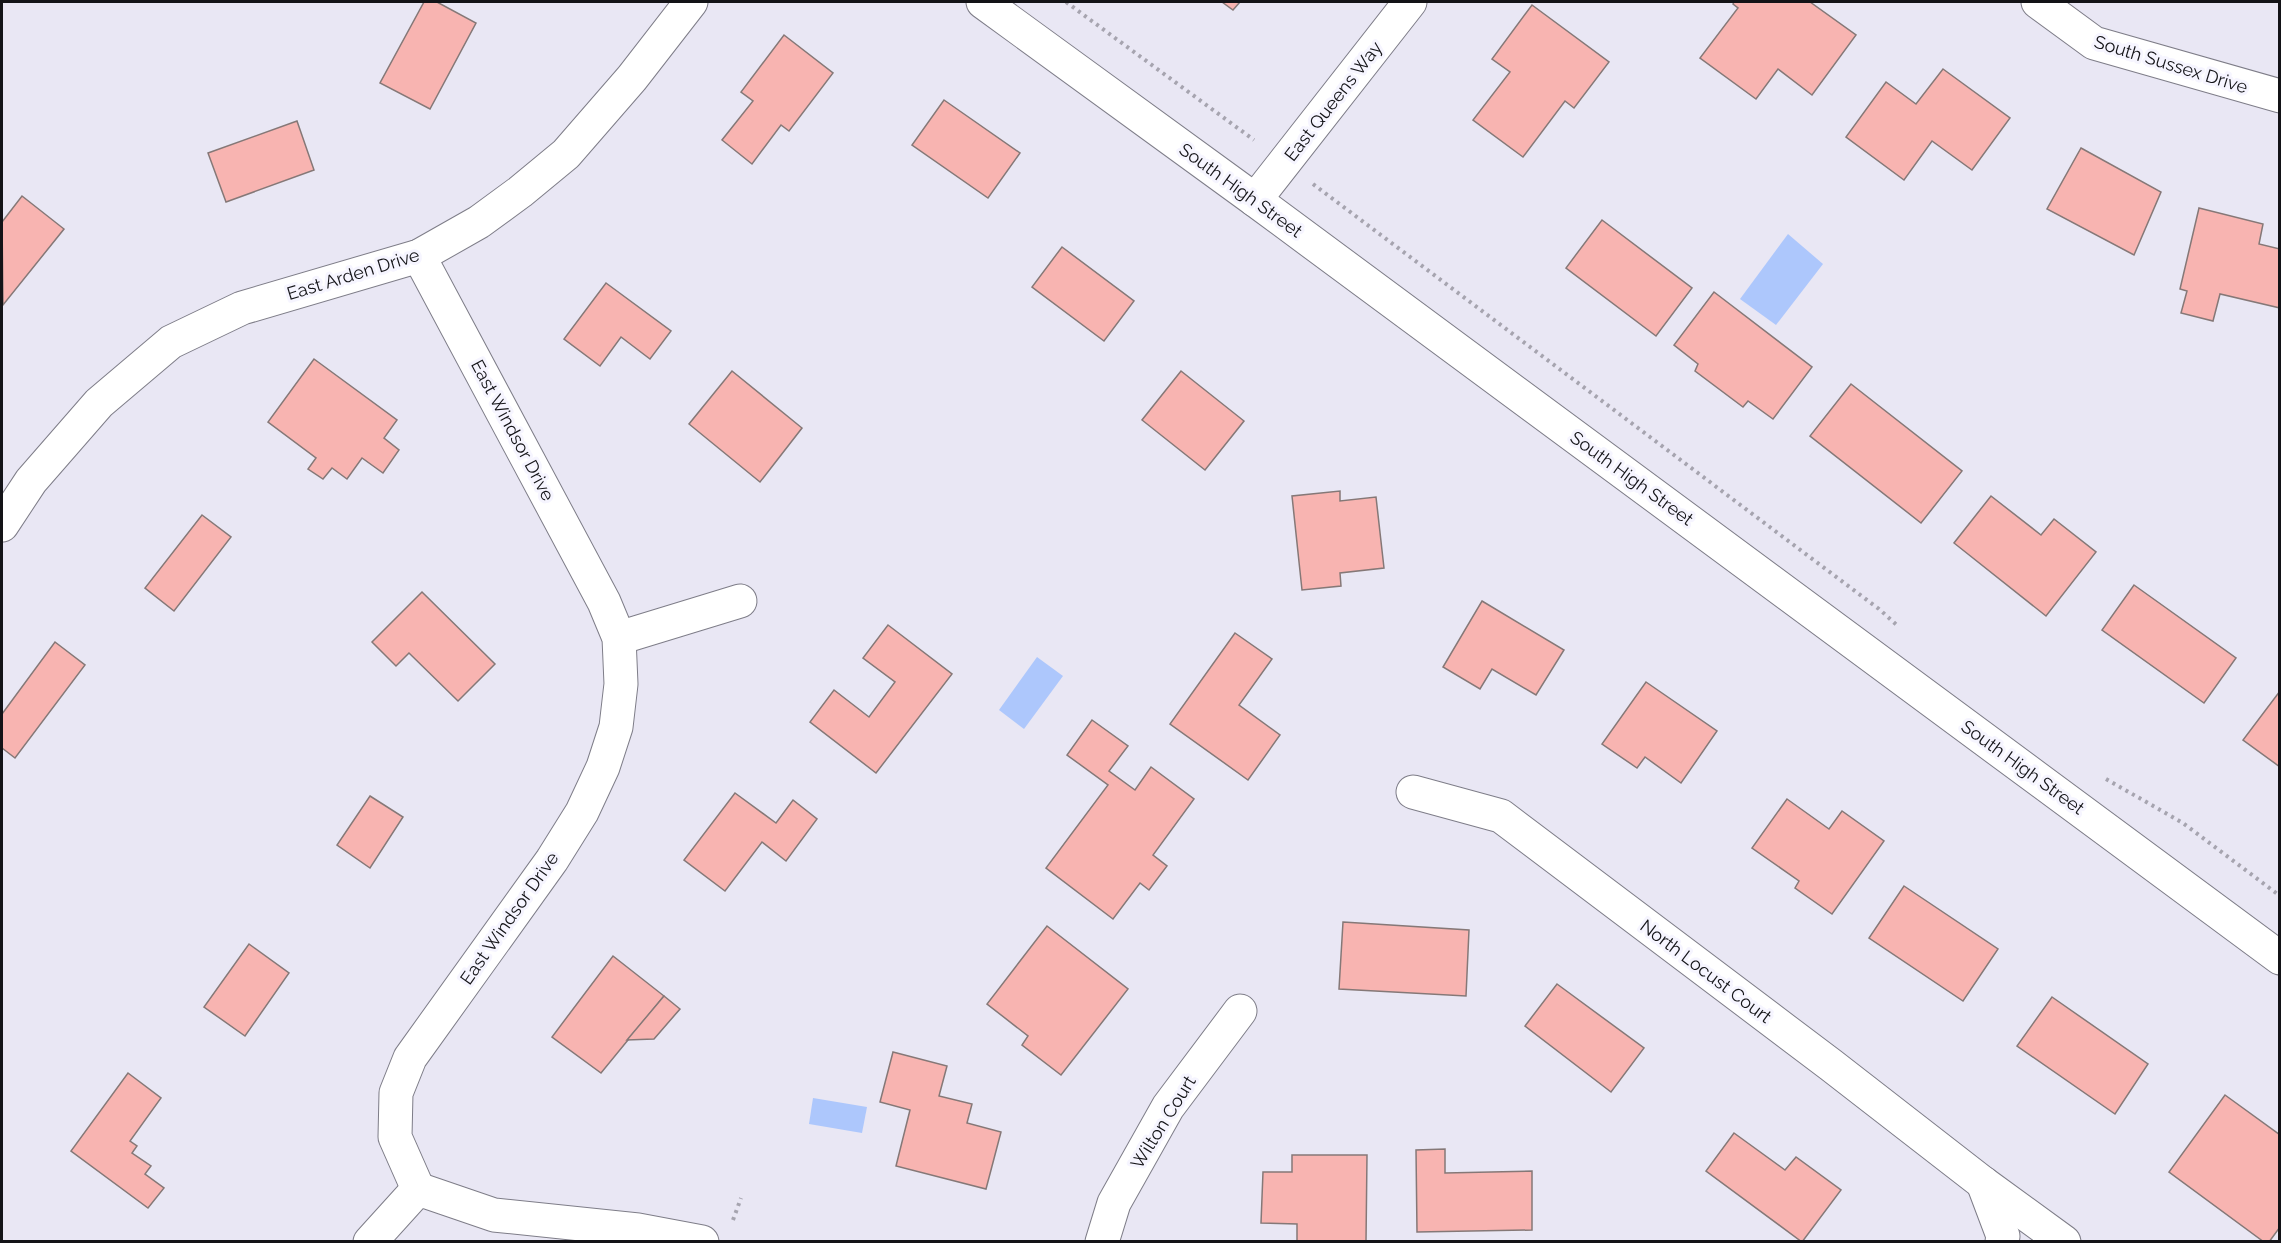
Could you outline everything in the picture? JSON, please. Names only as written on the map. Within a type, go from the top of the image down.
[{"type":"street","name":"East Arden Drive","points":[[2,525],[31,481],[99,403],[171,342],[242,308],[419,256],[479,222],[520,192],[566,154],[632,78],[691,2]]},
{"type":"street","name":"South High Street","points":[[983,2],[1255,200],[2280,958]]},
{"type":"street","name":"East Queens Way","points":[[1255,200],[1410,2]]},
{"type":"street","name":"South Sussex Drive","points":[[2038,2],[2094,43],[2280,96]]},
{"type":"street","name":"East Windsor Drive","points":[[418,1189],[395,1137],[396,1094],[410,1058],[552,860],[582,812],[603,767],[616,727],[621,684],[619,638],[604,602],[419,256]]},
{"type":"street","points":[[619,638],[740,601]]},
{"type":"street","name":"North Locust Court","points":[[1413,792],[1501,816],[2064,1242]]},
{"type":"street","name":"Wilton Court","points":[[1102,1242],[1114,1203],[1168,1107],[1240,1011]]},
{"type":"street","points":[[1983,1182],[2003,1236],[2002,1242]]},
{"type":"street","points":[[370,1242],[418,1189],[494,1215],[638,1230],[702,1242]]},
{"type":"path","points":[[1066,2],[1284,163],[1906,632]]},
{"type":"path","points":[[2103,778],[2183,823],[2280,896]]},
{"type":"water","points":[[1788,234],[1823,264],[1776,325],[1740,299]]},
{"type":"water","points":[[1037,657],[1063,676],[1024,729],[999,710]]},
{"type":"water","points":[[813,1098],[867,1107],[862,1133],[809,1124]]},
{"type":"building","points":[[424,2],[437,2],[476,23],[430,109],[380,83]]},
{"type":"building","points":[[1222,2],[1240,2],[1233,10]]},
{"type":"building","points":[[1734,2],[1810,2],[1856,35],[1812,95],[1778,69],[1756,99],[1700,58],[1738,8],[1733,4]]},
{"type":"building","points":[[1532,5],[1609,62],[1574,108],[1565,101],[1523,157],[1473,120],[1510,72],[1492,59]]},
{"type":"building","points":[[784,35],[833,73],[789,131],[781,125],[752,164],[722,140],[753,101],[741,92]]},
{"type":"building","points":[[1943,69],[2010,118],[1972,170],[1932,141],[1904,180],[1846,137],[1886,82],[1916,104]]},
{"type":"building","points":[[944,100],[1020,153],[988,198],[912,145]]},
{"type":"building","points":[[297,121],[314,170],[226,202],[208,153]]},
{"type":"building","points":[[2081,148],[2161,192],[2134,255],[2047,209]]},
{"type":"building","points":[[22,196],[64,229],[3,305],[2,222]]},
{"type":"building","points":[[2199,208],[2263,224],[2259,244],[2280,249],[2280,308],[2220,294],[2213,321],[2181,313],[2187,291],[2180,289]]},
{"type":"building","points":[[1602,220],[1692,288],[1656,336],[1566,268]]},
{"type":"building","points":[[1062,247],[1134,301],[1104,341],[1032,287]]},
{"type":"building","points":[[606,283],[671,331],[650,359],[621,337],[600,366],[564,339]]},
{"type":"building","points":[[1714,292],[1812,367],[1773,419],[1748,401],[1743,407],[1695,371],[1698,364],[1674,345]]},
{"type":"building","points":[[314,359],[397,420],[384,438],[399,450],[383,473],[362,458],[347,479],[332,468],[323,479],[308,469],[316,458],[268,422]]},
{"type":"building","points":[[732,371],[802,428],[760,482],[689,424]]},
{"type":"building","points":[[1181,371],[1244,421],[1205,470],[1142,420]]},
{"type":"building","points":[[1851,384],[1962,471],[1921,523],[1810,436]]},
{"type":"building","points":[[1340,491],[1340,501],[1376,497],[1384,568],[1340,573],[1341,586],[1302,590],[1292,496]]},
{"type":"building","points":[[1991,496],[2041,535],[2054,519],[2096,552],[2046,616],[1954,543]]},
{"type":"building","points":[[202,515],[231,537],[174,611],[145,588]]},
{"type":"building","points":[[2134,585],[2236,658],[2204,703],[2102,630]]},
{"type":"building","points":[[422,592],[495,664],[458,701],[409,653],[396,666],[372,642]]},
{"type":"building","points":[[1482,601],[1564,650],[1536,695],[1492,669],[1480,689],[1443,667]]},
{"type":"building","points":[[888,625],[952,674],[876,773],[810,722],[834,690],[869,717],[895,682],[863,658]]},
{"type":"building","points":[[1235,633],[1272,659],[1239,705],[1280,735],[1248,780],[1170,724]]},
{"type":"building","points":[[55,642],[85,665],[15,758],[2,748],[2,714]]},
{"type":"building","points":[[1646,682],[1717,731],[1681,783],[1645,757],[1637,768],[1602,744]]},
{"type":"building","points":[[2280,691],[2280,767],[2243,740]]},
{"type":"building","points":[[1092,720],[1128,746],[1109,771],[1135,790],[1151,767],[1194,799],[1153,855],[1167,866],[1149,890],[1140,883],[1113,919],[1046,868],[1108,785],[1067,755]]},
{"type":"building","points":[[735,793],[776,823],[793,800],[817,819],[786,861],[762,842],[725,891],[684,860]]},
{"type":"building","points":[[370,796],[403,817],[370,868],[337,845]]},
{"type":"building","points":[[1787,799],[1829,829],[1842,811],[1884,841],[1832,914],[1795,888],[1799,881],[1752,848]]},
{"type":"building","points":[[1904,886],[1998,949],[1963,1001],[1869,938]]},
{"type":"building","points":[[1343,922],[1469,930],[1466,996],[1339,989]]},
{"type":"building","points":[[1047,926],[1128,989],[1061,1075],[1022,1045],[1028,1036],[987,1004]]},
{"type":"building","points":[[249,944],[289,973],[245,1036],[204,1007]]},
{"type":"building","points":[[613,956],[664,996],[601,1073],[552,1037]]},
{"type":"building","points":[[1557,984],[1644,1048],[1611,1092],[1525,1026]]},
{"type":"building","points":[[664,996],[680,1009],[654,1039],[627,1040]]},
{"type":"building","points":[[2052,997],[2148,1064],[2115,1114],[2017,1046]]},
{"type":"building","points":[[893,1052],[947,1066],[939,1096],[972,1104],[967,1123],[1001,1132],[986,1189],[896,1166],[910,1110],[880,1102]]},
{"type":"building","points":[[128,1073],[161,1098],[130,1141],[137,1146],[132,1153],[151,1166],[145,1174],[164,1188],[148,1208],[71,1151]]},
{"type":"building","points":[[2225,1095],[2280,1135],[2280,1227],[2269,1242],[2264,1242],[2169,1172]]},
{"type":"building","points":[[1734,1133],[1785,1170],[1796,1157],[1841,1190],[1802,1242],[1706,1171]]},
{"type":"building","points":[[1445,1149],[1445,1173],[1532,1171],[1532,1230],[1417,1232],[1416,1150]]},
{"type":"building","points":[[1292,1155],[1367,1155],[1366,1242],[1297,1241],[1297,1224],[1261,1223],[1263,1172],[1292,1172]]}]
